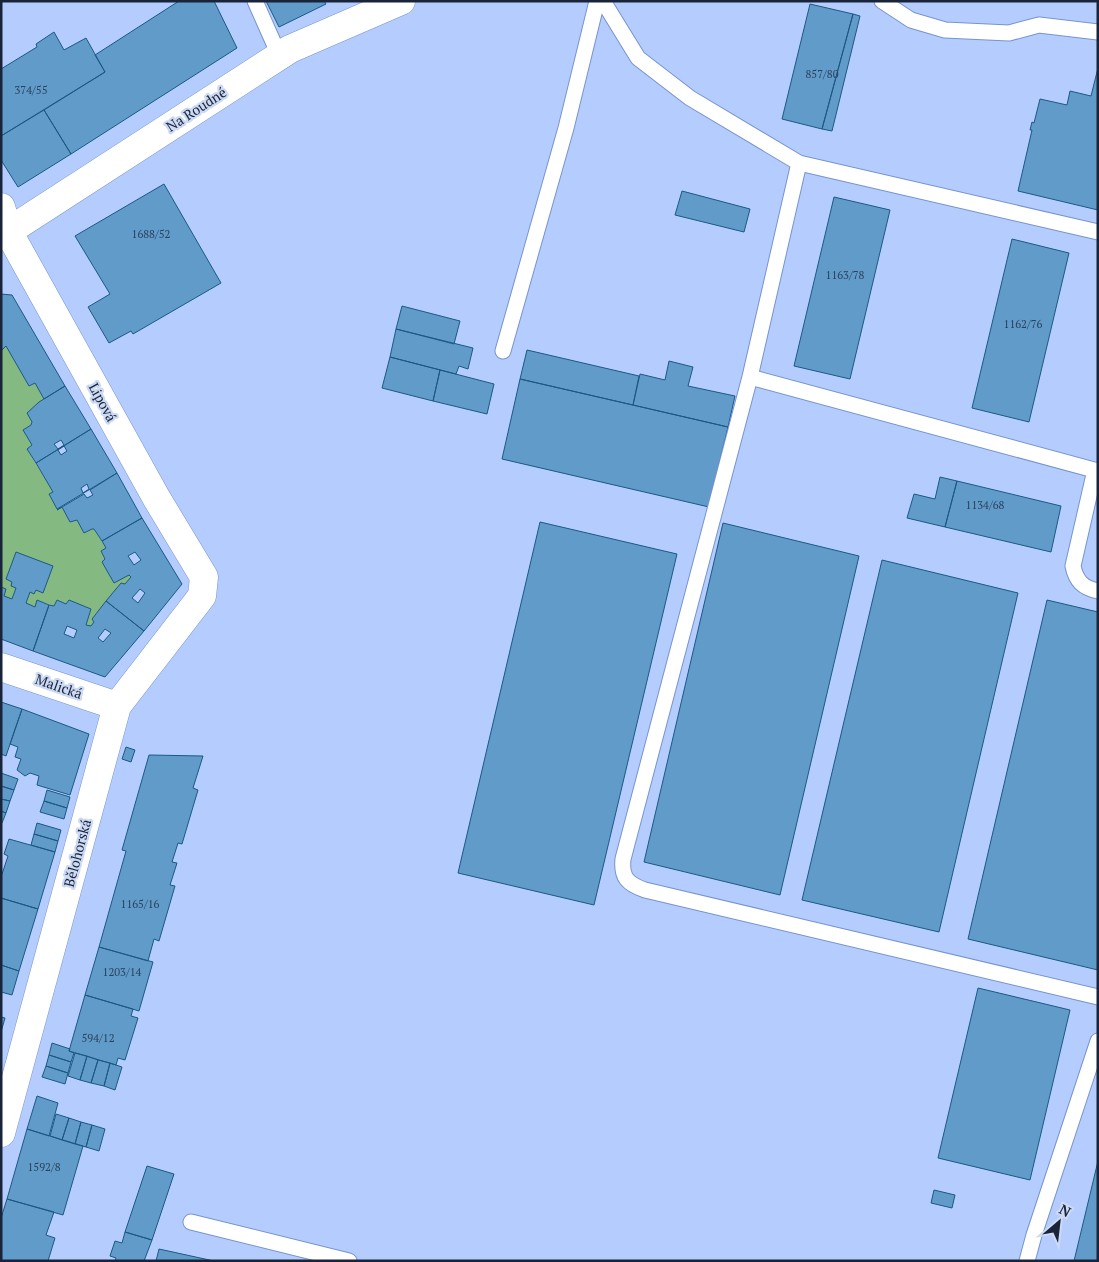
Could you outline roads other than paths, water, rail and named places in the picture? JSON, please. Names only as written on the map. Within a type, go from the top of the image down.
[{"type":"street","name":"Na Roudné","points":[[3,225],[290,49],[401,1]]},
{"type":"street","name":"Lipová","points":[[3,225],[157,499],[204,577],[202,596]]},
{"type":"street","name":"Bělohorská","points":[[1,1133],[117,706],[202,596]]},
{"type":"street","name":"Malická","points":[[1,667],[117,706]]},
{"type":"lane","points":[[255,1],[279,56]]},
{"type":"lane","points":[[503,352],[566,128],[597,1]]},
{"type":"lane","points":[[603,1],[638,58],[690,98],[799,163],[1098,232]]},
{"type":"lane","points":[[882,1],[910,20],[945,30],[1009,33],[1039,26],[1098,32]]},
{"type":"lane","points":[[799,163],[750,377],[624,859],[622,868],[624,876],[633,885],[645,890],[1098,997]]},
{"type":"lane","points":[[750,377],[1096,470],[1073,566],[1075,576],[1080,583],[1089,589],[1098,591]]},
{"type":"lane","points":[[1027,1261],[1098,1041]]},
{"type":"lane","points":[[191,1222],[349,1261]]}]
